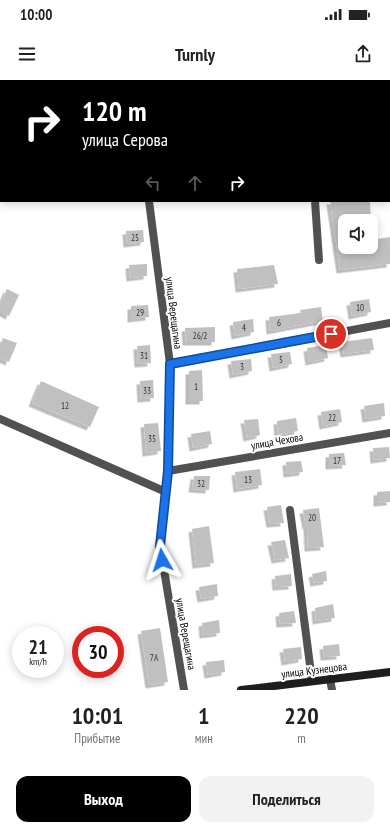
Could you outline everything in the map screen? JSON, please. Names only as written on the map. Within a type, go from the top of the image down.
[{"type":"main road","name":"улица Кузнецова","points":[[241,690],[390,672]]},
{"type":"street","name":"улица Верещагина","points":[[149,202],[170,364],[168,471],[160,546],[184,690]]},
{"type":"street","points":[[315,202],[320,260]]},
{"type":"street","points":[[170,364],[390,323]]},
{"type":"street","points":[[0,419],[166,492]]},
{"type":"street","name":"улица Чехова","points":[[168,471],[390,433]]},
{"type":"street","points":[[290,510],[312,681]]},
{"type":"street","points":[[330,679],[332,690]]},
{"type":"building","points":[[330,202],[370,202],[371,214],[338,214],[338,254],[378,254],[378,239],[390,237],[390,264],[340,270]]},
{"type":"building","points":[[143,230],[144,242],[127,244],[126,231]]},
{"type":"building","points":[[147,264],[147,276],[130,278],[129,265]]},
{"type":"building","points":[[274,265],[278,284],[239,289],[237,269]]},
{"type":"building","points":[[7,289],[19,295],[9,316],[0,311],[0,305]]},
{"type":"building","points":[[369,299],[371,312],[352,316],[350,302]]},
{"type":"building","points":[[148,305],[149,317],[131,319],[131,306]]},
{"type":"building","points":[[321,307],[323,321],[270,331],[269,317],[301,313],[300,310]]},
{"type":"building","points":[[253,319],[254,332],[235,336],[233,322]]},
{"type":"building","points":[[215,327],[215,342],[186,342],[185,328]]},
{"type":"building","points":[[3,338],[17,343],[9,362],[0,358],[0,346]]},
{"type":"building","points":[[372,338],[374,350],[344,354],[342,342]]},
{"type":"building","points":[[150,345],[151,363],[138,364],[137,346]]},
{"type":"building","points":[[326,345],[328,358],[309,362],[307,348]]},
{"type":"building","points":[[290,352],[292,364],[273,368],[271,354]]},
{"type":"building","points":[[251,359],[252,371],[233,375],[231,361]]},
{"type":"building","points":[[202,370],[203,401],[189,401],[189,371]]},
{"type":"building","points":[[153,380],[154,398],[141,399],[140,381]]},
{"type":"building","points":[[41,381],[99,407],[90,427],[32,403]]},
{"type":"building","points":[[384,403],[385,416],[366,419],[364,406]]},
{"type":"building","points":[[340,409],[342,422],[323,426],[321,412]]},
{"type":"building","points":[[296,418],[298,431],[278,435],[277,421]]},
{"type":"building","points":[[258,419],[260,435],[247,438],[244,420]]},
{"type":"building","points":[[158,423],[161,451],[146,453],[144,424]]},
{"type":"building","points":[[210,431],[212,444],[193,448],[191,434]]},
{"type":"building","points":[[389,447],[390,458],[374,460],[373,448]]},
{"type":"building","points":[[344,453],[346,465],[329,466],[329,454]]},
{"type":"building","points":[[301,461],[303,472],[287,474],[286,462]]},
{"type":"building","points":[[260,469],[262,485],[237,489],[235,472]]},
{"type":"building","points":[[194,476],[210,476],[209,490],[192,489]]},
{"type":"building","points":[[390,491],[390,502],[377,503],[377,492]]},
{"type":"building","points":[[281,505],[284,523],[270,524],[267,507]]},
{"type":"building","points":[[319,508],[324,547],[308,548],[307,526],[303,510]]},
{"type":"building","points":[[209,526],[214,563],[196,565],[192,529]]},
{"type":"building","points":[[285,540],[289,558],[275,560],[271,542]]},
{"type":"building","points":[[326,571],[327,581],[314,583],[312,574]]},
{"type":"building","points":[[291,574],[292,586],[276,587],[275,576]]},
{"type":"building","points":[[217,584],[218,596],[201,599],[199,587]]},
{"type":"building","points":[[333,604],[335,618],[316,621],[315,608]]},
{"type":"building","points":[[294,611],[296,623],[280,624],[279,613]]},
{"type":"building","points":[[219,620],[220,633],[203,635],[202,623]]},
{"type":"building","points":[[160,628],[168,682],[149,685],[141,631]]},
{"type":"building","points":[[339,644],[340,656],[324,657],[323,646]]},
{"type":"building","points":[[301,647],[302,659],[285,662],[283,649]]},
{"type":"building","points":[[224,660],[225,672],[208,675],[206,662]]},
{"type":"route","points":[[162,560],[160,546],[168,471],[170,364],[331,334]]}]
